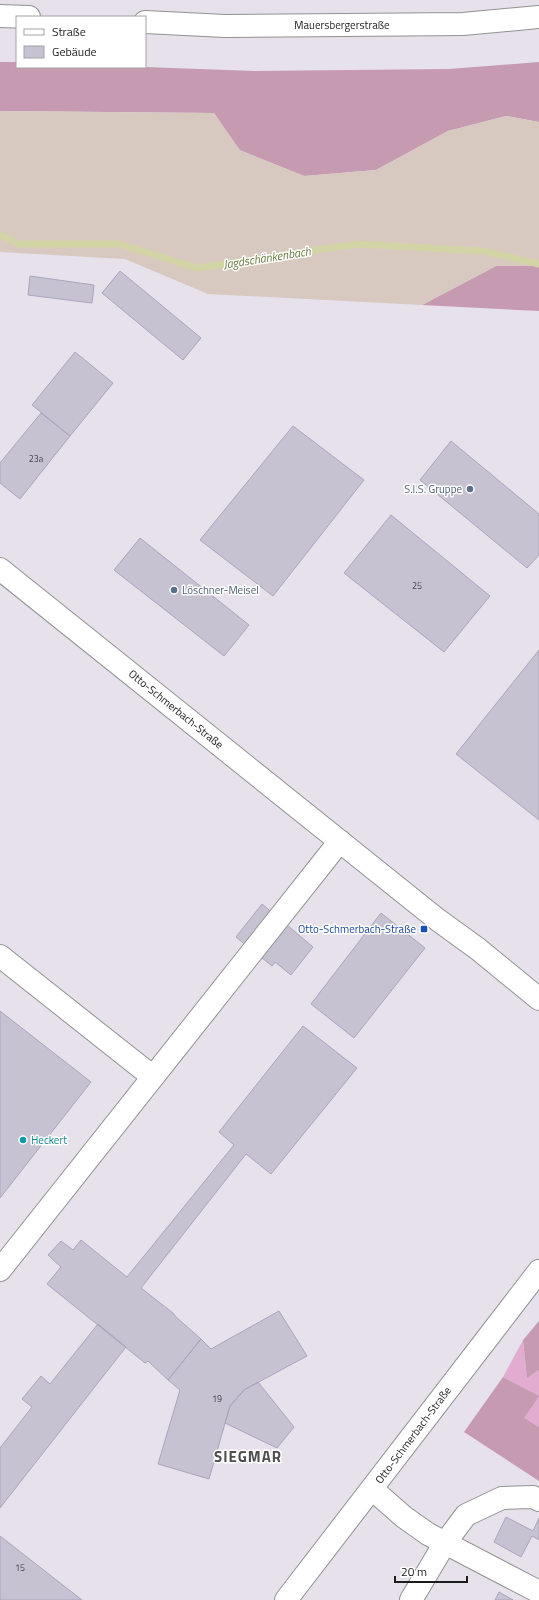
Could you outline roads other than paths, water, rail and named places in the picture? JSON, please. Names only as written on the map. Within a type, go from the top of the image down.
[{"type":"street","points":[[0,16],[16,17]]},
{"type":"street","name":"Mauersbergerstraße","points":[[146,22],[225,26],[462,24],[539,17]]},
{"type":"street","name":"Otto-Schmerbach-Straße","points":[[0,569],[539,999]]},
{"type":"street","points":[[0,1270],[340,841]]},
{"type":"street","points":[[0,956],[153,1077]]},
{"type":"street","name":"Otto-Schmerbach-Straße","points":[[286,1600],[539,1271]]},
{"type":"street","points":[[372,1489],[428,1534],[539,1592]]},
{"type":"street","points":[[411,1600],[445,1543],[466,1515],[502,1498],[533,1497],[539,1500]]},
{"type":"waterway","name":"Jagdschänkenbach","points":[[0,235],[19,244],[119,244],[197,268],[358,244],[483,251],[539,264]]},
{"type":"place","name":"S.I.S. Gruppe","points":[[470,489]]},
{"type":"place","name":"Löschner-Meisel","points":[[174,590]]},
{"type":"place","name":"Otto-Schmerbach-Straße","points":[[424,929]]},
{"type":"place","name":"Heckert","points":[[23,1140]]},
{"type":"district","name":"SIEGMAR","points":[[248,1457]]}]
